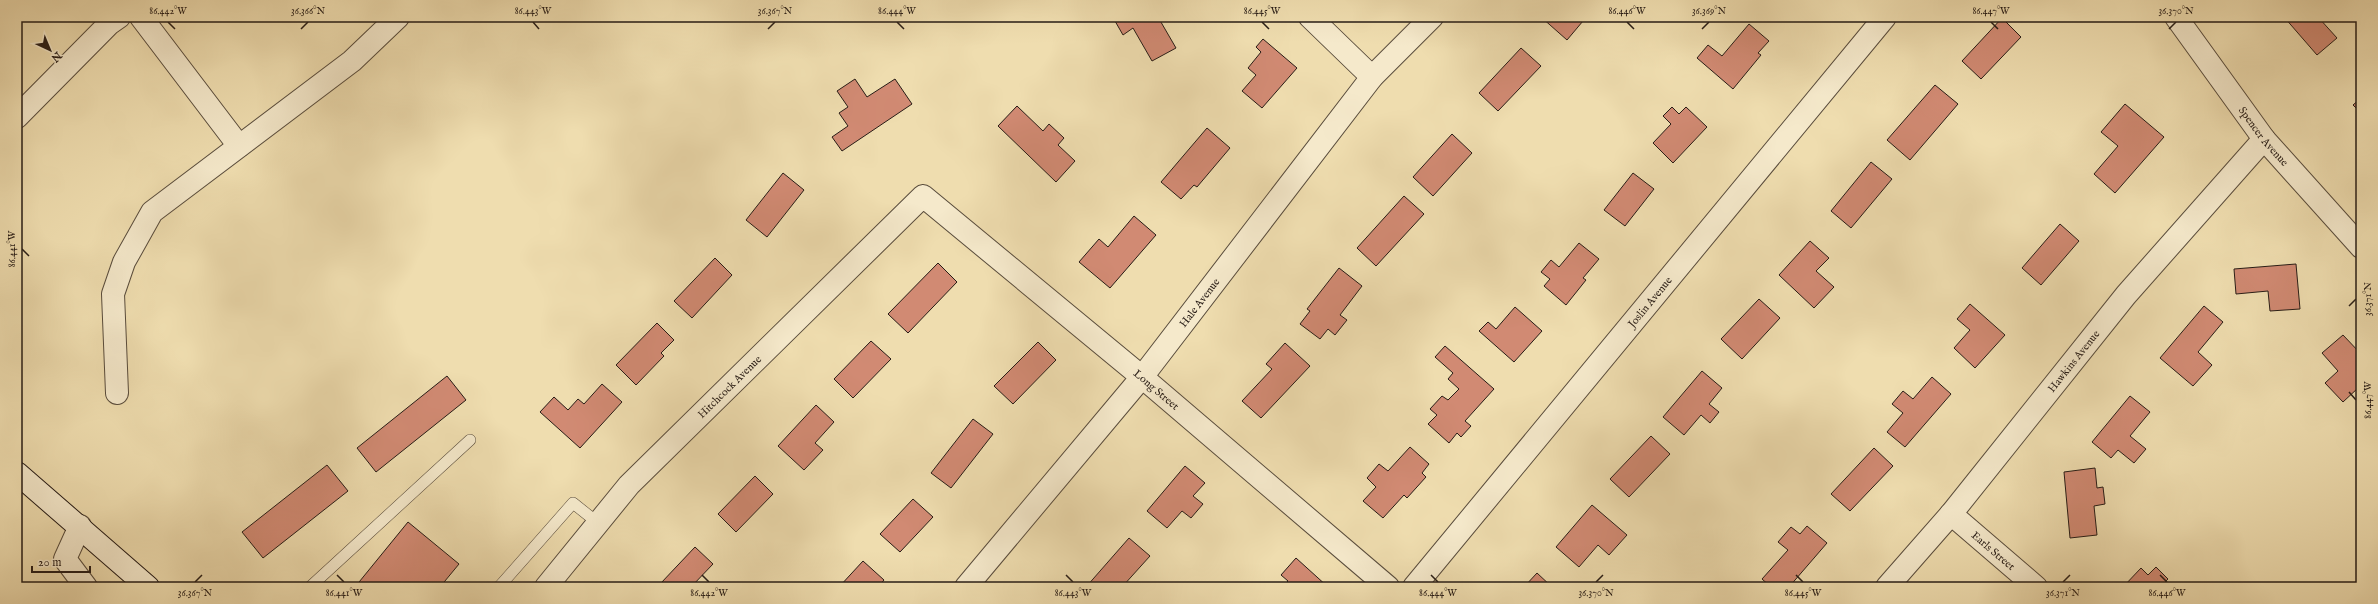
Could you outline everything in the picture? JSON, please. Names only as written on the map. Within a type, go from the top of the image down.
[{"type":"street","points":[[17,117],[119,17]]},
{"type":"street","points":[[141,17],[239,146]]},
{"type":"street","points":[[117,393],[113,294],[124,262],[152,212],[352,61],[398,17]]},
{"type":"street","points":[[1310,17],[1372,77]]},
{"type":"street","name":"Hale Avenue","points":[[966,587],[1142,377],[1372,77],[1432,17]]},
{"type":"street","name":"Joslin Avenue","points":[[1414,587],[1885,17]]},
{"type":"street","name":"Spencer Avenue","points":[[2176,17],[2264,139],[2361,247]]},
{"type":"street","name":"Hawkins Avenue","points":[[1887,587],[1951,514],[2126,295],[2264,139]]},
{"type":"street","name":"Long Street","points":[[923,196],[1142,377],[1388,587]]},
{"type":"street","name":"Hitchcock Avenue","points":[[546,587],[629,485],[923,196]]},
{"type":"street","points":[[17,473],[80,526],[148,587]]},
{"type":"street","name":"Earls Street","points":[[1951,514],[2036,587]]},
{"type":"street","points":[[80,526],[65,559],[86,587]]},
{"type":"lane","points":[[310,587],[470,440]]},
{"type":"lane","points":[[499,587],[573,503],[598,523]]},
{"type":"building","points":[[1122,17],[1158,17],[1176,48],[1152,61],[1133,28],[1123,35],[1115,21]]},
{"type":"building","points":[[1541,17],[1577,17],[1583,21],[1567,40]]},
{"type":"building","points":[[2284,17],[2318,17],[2337,38],[2317,55]]},
{"type":"building","points":[[2002,18],[2021,37],[1981,79],[1962,61]]},
{"type":"building","points":[[1749,24],[1769,41],[1758,53],[1761,55],[1733,89],[1697,58],[1708,45],[1722,56]]},
{"type":"building","points":[[1263,39],[1297,68],[1262,108],[1242,91],[1256,75],[1248,68],[1261,52],[1256,47]]},
{"type":"building","points":[[1521,48],[1541,66],[1498,111],[1479,93]]},
{"type":"building","points":[[855,79],[867,97],[895,79],[912,104],[842,151],[832,137],[848,126],[839,113],[848,107],[837,91]]},
{"type":"building","points":[[1935,85],[1958,104],[1910,160],[1887,140]]},
{"type":"building","points":[[2361,98],[2361,113],[2353,105]]},
{"type":"building","points":[[2125,104],[2164,137],[2115,193],[2094,174],[2118,146],[2101,132]]},
{"type":"building","points":[[1017,106],[1043,131],[1049,124],[1064,138],[1058,145],[1075,161],[1056,182],[998,126]]},
{"type":"building","points":[[1672,107],[1679,114],[1686,107],[1707,127],[1673,163],[1653,143],[1671,124],[1663,116]]},
{"type":"building","points":[[1207,128],[1230,148],[1197,187],[1194,185],[1181,199],[1161,182]]},
{"type":"building","points":[[1452,134],[1472,153],[1433,196],[1413,177]]},
{"type":"building","points":[[1871,162],[1892,179],[1851,228],[1831,211]]},
{"type":"building","points":[[783,173],[804,190],[767,237],[746,220]]},
{"type":"building","points":[[1633,173],[1654,189],[1625,226],[1604,210]]},
{"type":"building","points":[[1404,196],[1424,214],[1376,266],[1357,248]]},
{"type":"building","points":[[1134,216],[1156,235],[1110,288],[1079,262],[1099,239],[1108,247]]},
{"type":"building","points":[[2060,224],[2079,241],[2041,285],[2022,268]]},
{"type":"building","points":[[1810,241],[1829,258],[1816,271],[1834,287],[1814,308],[1779,275]]},
{"type":"building","points":[[1579,243],[1599,259],[1583,278],[1586,280],[1566,305],[1544,286],[1550,279],[1541,272],[1551,260],[1559,267]]},
{"type":"building","points":[[715,258],[732,275],[692,318],[674,301]]},
{"type":"building","points":[[938,263],[957,282],[908,333],[888,314]]},
{"type":"building","points":[[2296,264],[2300,309],[2270,311],[2268,291],[2236,294],[2234,269]]},
{"type":"building","points":[[1339,268],[1362,286],[1340,315],[1347,320],[1335,335],[1328,329],[1320,339],[1300,324],[1310,311],[1307,309]]},
{"type":"building","points":[[1759,299],[1780,318],[1742,359],[1721,339]]},
{"type":"building","points":[[1970,304],[2005,335],[1975,368],[1954,348],[1970,330],[1957,319]]},
{"type":"building","points":[[2204,306],[2223,322],[2198,352],[2212,365],[2193,386],[2160,358]]},
{"type":"building","points":[[1515,307],[1542,331],[1514,362],[1479,331],[1488,322],[1496,329]]},
{"type":"building","points":[[657,323],[674,340],[661,353],[664,356],[636,385],[616,365]]},
{"type":"building","points":[[2343,335],[2361,354],[2361,391],[2358,388],[2343,402],[2325,383],[2338,371],[2322,353]]},
{"type":"building","points":[[871,341],[891,359],[853,398],[834,379]]},
{"type":"building","points":[[1038,342],[1056,360],[1013,404],[994,386]]},
{"type":"building","points":[[1285,343],[1310,366],[1261,418],[1242,401],[1272,369],[1266,364]]},
{"type":"building","points":[[1445,346],[1494,389],[1465,421],[1471,426],[1461,437],[1457,433],[1449,443],[1428,424],[1437,415],[1430,409],[1442,396],[1448,400],[1459,389],[1448,379],[1453,373],[1435,357]]},
{"type":"building","points":[[1702,371],[1722,388],[1709,404],[1719,412],[1710,423],[1701,415],[1684,435],[1663,417]]},
{"type":"building","points":[[447,376],[466,400],[376,472],[357,448]]},
{"type":"building","points":[[1932,377],[1951,394],[1905,447],[1887,432],[1903,413],[1892,404],[1903,391],[1913,399]]},
{"type":"building","points":[[602,384],[622,402],[580,448],[540,412],[554,397],[568,410],[578,399],[584,404]]},
{"type":"building","points":[[2130,396],[2150,412],[2130,436],[2146,449],[2134,463],[2118,450],[2111,458],[2092,442]]},
{"type":"building","points":[[816,405],[834,422],[815,443],[823,450],[804,470],[778,446]]},
{"type":"building","points":[[973,419],[993,434],[951,488],[931,473]]},
{"type":"building","points":[[1651,436],[1670,454],[1629,497],[1610,479]]},
{"type":"building","points":[[1410,447],[1429,464],[1422,473],[1426,477],[1407,498],[1404,495],[1383,518],[1363,501],[1376,487],[1367,478],[1379,464],[1388,471]]},
{"type":"building","points":[[1874,448],[1893,466],[1850,511],[1831,494]]},
{"type":"building","points":[[327,465],[348,491],[263,558],[242,532]]},
{"type":"building","points":[[1185,466],[1205,483],[1193,496],[1203,504],[1191,518],[1182,511],[1167,528],[1147,511]]},
{"type":"building","points":[[2095,468],[2097,488],[2103,487],[2105,504],[2094,506],[2097,535],[2070,538],[2064,472]]},
{"type":"building","points":[[755,476],[773,494],[736,532],[718,514]]},
{"type":"building","points":[[913,499],[933,517],[900,552],[880,534]]},
{"type":"building","points":[[1592,505],[1627,535],[1609,555],[1598,545],[1579,567],[1556,547]]},
{"type":"building","points":[[408,522],[459,564],[440,587],[355,587]]},
{"type":"building","points":[[1807,526],[1827,543],[1789,587],[1771,587],[1762,579],[1788,550],[1778,542],[1791,527],[1800,534]]},
{"type":"building","points":[[1129,538],[1150,556],[1122,587],[1086,587]]},
{"type":"building","points":[[695,547],[713,564],[691,587],[666,587],[661,583]]},
{"type":"building","points":[[1296,558],[1328,587],[1282,587],[1288,581],[1281,575]]},
{"type":"building","points":[[863,561],[884,580],[878,587],[839,587]]},
{"type":"building","points":[[2156,567],[2168,579],[2162,585],[2164,587],[2123,587],[2141,568],[2148,575]]},
{"type":"building","points":[[1537,573],[1552,587],[1524,587]]}]
